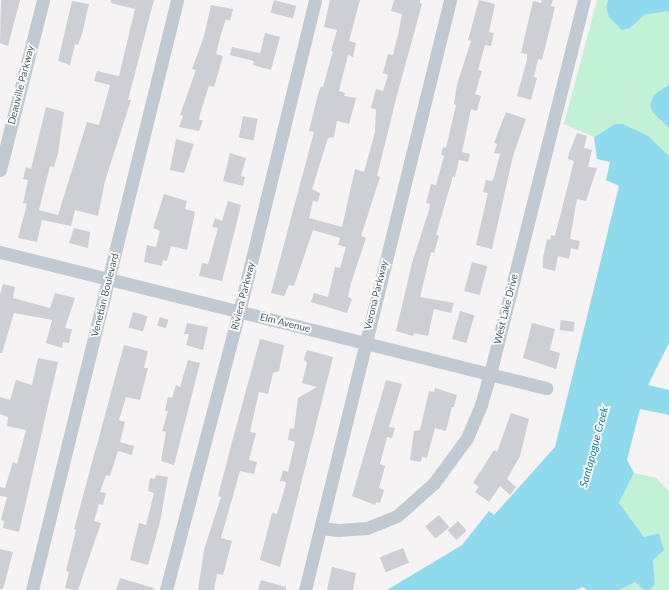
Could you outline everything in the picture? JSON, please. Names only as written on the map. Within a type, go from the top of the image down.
[{"type":"street","name":"Deauville Parkway","points":[[0,170],[43,0]]},
{"type":"street","name":"Venetian Boulevard","points":[[32,590],[177,0]]},
{"type":"street","name":"Riviera Parkway","points":[[166,590],[239,312],[314,0]]},
{"type":"street","name":"Verona Parkway","points":[[305,590],[364,343],[450,0]]},
{"type":"street","name":"West Lake Drive","points":[[321,528],[352,530],[380,524],[397,516],[423,494],[444,471],[467,438],[490,374],[584,0]]},
{"type":"street","name":"Elm Avenue","points":[[0,252],[546,388]]},
{"type":"green space","points":[[597,0],[608,0],[606,7],[638,20],[644,15],[669,11],[669,84],[664,86],[653,113],[669,128],[669,156],[623,124],[615,124],[594,137],[564,124]]},
{"type":"green space","points":[[634,473],[656,478],[669,491],[669,590],[649,590],[655,585],[653,560],[659,533],[644,537],[619,503]]},
{"type":"green space","points":[[635,582],[644,590],[619,590]]},
{"type":"water","points":[[608,0],[669,0],[669,11],[644,15],[630,28],[622,30],[609,17],[606,7]]},
{"type":"water","points":[[669,84],[669,128],[653,113],[650,105],[654,95]]},
{"type":"water","name":"Santapogue Creek","points":[[615,124],[623,124],[648,136],[669,156],[669,343],[648,385],[669,390],[669,415],[640,409],[627,460],[634,473],[619,503],[644,537],[659,533],[664,550],[653,560],[655,585],[649,590],[644,590],[635,582],[619,590],[587,590],[583,587],[576,590],[387,590],[462,545],[489,511],[494,515],[555,447],[619,186],[606,180],[610,162],[597,159],[594,137]]},
{"type":"building","points":[[1,0],[20,0],[8,46],[0,43]]},
{"type":"building","points":[[111,0],[154,0],[128,100],[131,100],[105,181],[98,216],[75,210],[71,226],[42,220],[37,242],[18,238],[27,204],[23,203],[28,180],[23,179],[26,167],[31,169],[46,107],[64,112],[58,153],[54,167],[50,166],[39,210],[58,215],[87,122],[99,125],[110,85],[94,81],[97,71],[119,76],[135,9],[111,3]]},
{"type":"building","points":[[274,0],[296,6],[293,19],[271,13]]},
{"type":"building","points":[[330,0],[360,0],[349,41],[356,43],[353,57],[348,55],[339,91],[345,93],[344,96],[356,98],[349,124],[337,121],[334,137],[328,138],[312,189],[320,193],[318,202],[313,201],[309,218],[342,227],[355,169],[364,172],[375,132],[376,109],[371,108],[376,89],[383,91],[388,75],[383,73],[388,54],[393,55],[399,30],[402,14],[391,11],[394,0],[420,0],[420,3],[422,4],[377,176],[380,177],[361,236],[366,238],[351,283],[348,297],[352,299],[347,313],[311,302],[314,293],[328,297],[335,267],[340,268],[346,247],[338,245],[340,238],[313,230],[294,286],[289,285],[284,296],[271,293],[314,132],[309,131],[318,94],[321,86],[323,87],[333,51],[331,51],[337,30],[324,27]]},
{"type":"building","points":[[479,0],[495,4],[489,32],[494,33],[491,46],[485,45],[478,70],[482,71],[475,94],[481,96],[477,111],[471,109],[462,152],[470,154],[468,162],[459,160],[455,177],[453,176],[436,235],[439,236],[434,253],[431,252],[420,297],[454,303],[451,313],[434,309],[428,336],[414,333],[413,336],[396,331],[412,263],[429,210],[430,204],[426,203],[431,184],[436,185],[444,156],[441,155],[443,147],[446,148],[456,105],[454,104],[457,84],[471,41],[468,40]]},
{"type":"building","points":[[542,0],[553,0],[551,6],[555,7],[542,60],[538,59],[534,77],[537,78],[531,100],[517,96],[527,60],[527,54],[521,53],[533,1],[541,3]]},
{"type":"building","points":[[72,1],[89,4],[82,34],[78,45],[75,44],[70,65],[58,61]]},
{"type":"building","points":[[211,5],[233,9],[230,21],[226,19],[220,38],[216,54],[223,56],[214,87],[209,86],[200,114],[199,120],[203,120],[199,131],[179,127],[183,116],[180,115],[196,70],[192,69],[204,36]]},
{"type":"building","points":[[265,33],[280,37],[271,70],[253,65],[254,61],[230,55],[232,47],[260,53]]},
{"type":"building","points":[[506,112],[526,119],[513,156],[492,249],[476,245],[488,193],[483,192],[486,180],[492,181],[500,154],[494,153],[497,144],[494,143]]},
{"type":"building","points":[[243,116],[258,119],[254,140],[239,138]]},
{"type":"building","points":[[577,133],[587,136],[584,148],[592,150],[588,167],[597,168],[586,201],[577,199],[570,239],[580,241],[578,250],[571,248],[569,259],[558,256],[555,271],[543,268],[543,258],[547,239],[550,240],[551,235],[555,236],[574,161],[568,159],[569,153]]},
{"type":"building","points":[[176,139],[194,144],[184,173],[170,170]]},
{"type":"building","points":[[230,153],[246,158],[241,176],[245,177],[243,186],[223,181]]},
{"type":"building","points":[[164,194],[187,201],[185,209],[195,212],[187,250],[171,246],[167,261],[163,260],[162,266],[144,262],[147,245],[156,247],[160,231],[153,228]]},
{"type":"building","points":[[228,201],[241,205],[222,281],[199,276],[202,263],[208,264],[218,228],[212,227],[215,218],[222,221]]},
{"type":"building","points":[[74,228],[90,232],[88,248],[69,243]]},
{"type":"building","points":[[472,262],[487,266],[480,295],[464,291]]},
{"type":"building","points":[[3,284],[15,287],[13,298],[50,308],[55,293],[75,298],[65,328],[72,329],[69,343],[63,342],[62,348],[46,343],[52,320],[14,313],[2,353],[0,353],[0,294]]},
{"type":"building","points":[[460,311],[474,315],[466,343],[452,339]]},
{"type":"building","points":[[133,312],[147,316],[143,332],[129,327]]},
{"type":"building","points":[[160,317],[169,320],[166,328],[157,326]]},
{"type":"building","points":[[561,320],[575,322],[573,332],[560,330]]},
{"type":"building","points":[[187,323],[208,327],[203,350],[186,345],[189,334],[184,334]]},
{"type":"building","points":[[532,323],[555,329],[550,350],[560,353],[556,369],[523,358]]},
{"type":"building","points":[[260,339],[284,345],[279,371],[273,373],[268,394],[259,392],[250,432],[256,433],[249,460],[257,462],[254,474],[240,471],[221,538],[232,541],[223,575],[217,574],[214,590],[198,590],[204,550],[221,497],[218,496]]},
{"type":"building","points":[[124,345],[148,351],[144,368],[148,368],[140,400],[126,397],[119,420],[125,422],[120,442],[134,446],[132,455],[118,451],[110,476],[106,475],[100,492],[106,493],[103,505],[99,504],[94,521],[101,523],[78,590],[73,590],[65,588],[69,572],[66,571],[76,530],[74,529]]},
{"type":"building","points":[[307,350],[333,357],[280,567],[260,560],[272,513],[277,514],[285,487],[286,482],[280,481],[283,470],[288,472],[295,442],[288,440],[290,428],[294,429],[298,398],[317,387],[302,383],[307,363],[304,359]]},
{"type":"building","points":[[38,358],[58,362],[19,532],[3,528],[4,521],[1,520],[7,497],[0,496],[0,487],[5,488],[13,462],[17,464],[26,430],[7,426],[8,417],[0,414],[0,397],[10,400],[16,380],[32,385]]},
{"type":"building","points":[[188,360],[200,363],[174,465],[161,461],[166,432],[162,431],[168,411],[165,411],[168,397],[172,398],[176,385],[180,387]]},
{"type":"building","points":[[386,380],[402,384],[389,427],[395,428],[392,438],[387,437],[380,464],[385,466],[379,488],[384,490],[380,503],[376,502],[375,505],[352,496]]},
{"type":"building","points":[[435,388],[457,395],[454,407],[452,407],[446,431],[435,428],[427,458],[422,457],[421,462],[410,460],[414,431],[420,430],[429,391],[434,392]]},
{"type":"building","points":[[511,413],[529,419],[520,456],[507,479],[516,487],[510,495],[500,486],[489,502],[475,492],[479,487],[473,483],[494,450],[497,452]]},
{"type":"building","points":[[156,475],[168,477],[160,522],[148,565],[130,560],[139,523],[146,525],[154,493],[148,491],[150,478],[155,479]]},
{"type":"building","points":[[439,515],[449,527],[435,539],[425,527]]},
{"type":"building","points":[[458,521],[467,531],[456,540],[448,530]]},
{"type":"building","points":[[403,548],[409,563],[386,572],[380,557]]},
{"type":"building","points":[[0,549],[13,552],[3,589],[0,589]]},
{"type":"building","points":[[332,567],[356,573],[353,590],[327,590]]},
{"type":"building","points":[[120,578],[154,588],[153,590],[116,590]]},
{"type":"building","points":[[261,580],[286,587],[286,590],[258,590]]}]
